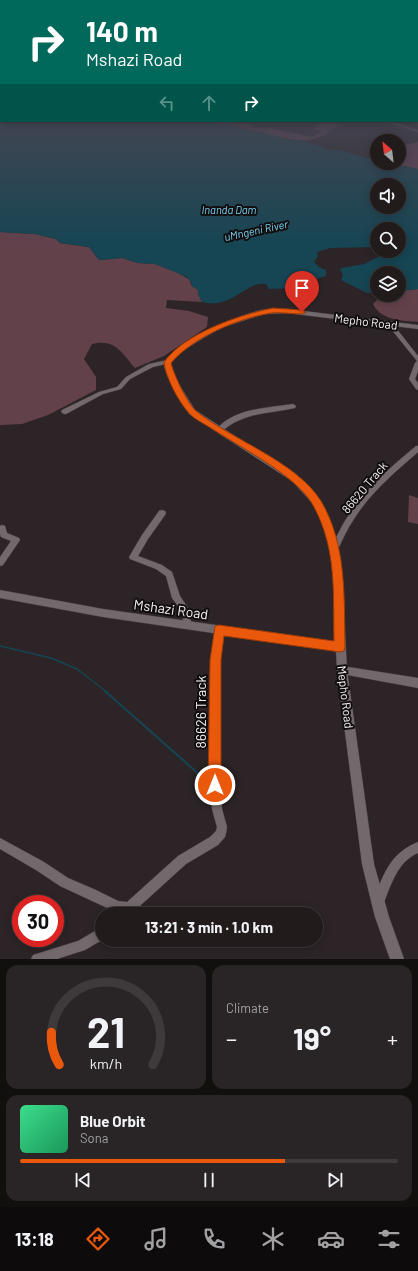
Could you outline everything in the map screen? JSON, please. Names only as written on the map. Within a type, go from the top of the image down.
[{"type":"street","name":"Mepho Road","points":[[397,959],[378,902],[368,864],[342,670],[337,560],[335,547],[317,503],[305,488],[296,479],[199,417],[189,408],[170,375],[168,362],[177,352],[213,330],[263,312],[287,311],[418,327]]},
{"type":"street","points":[[390,324],[418,360]]},
{"type":"street","points":[[64,412],[101,393],[119,388],[128,378],[151,365],[168,362]]},
{"type":"street","points":[[418,363],[412,379],[418,388]]},
{"type":"street","points":[[219,430],[225,423],[235,418],[293,406]]},
{"type":"street","name":"86620 Track","points":[[335,547],[352,517],[385,477],[418,448]]},
{"type":"street","points":[[162,513],[133,557],[159,567],[170,574],[176,598],[186,611],[187,625]]},
{"type":"street","points":[[0,563],[16,540],[4,535],[2,528]]},
{"type":"street","name":"Mshazi Road","points":[[0,594],[103,613],[340,647]]},
{"type":"street","name":"86626 Track","points":[[130,907],[182,860],[214,841],[221,833],[222,827],[217,809],[215,785],[215,660],[219,630]]},
{"type":"street","points":[[342,670],[418,683]]},
{"type":"street","points":[[0,843],[64,882],[117,907]]},
{"type":"street","points":[[378,902],[393,867],[405,853],[418,847]]},
{"type":"street","points":[[37,959],[81,946],[95,937]]},
{"type":"shaded area","points":[[406,156],[418,156],[418,169],[406,167]]},
{"type":"shaded area","points":[[0,232],[35,234],[56,239],[60,243],[89,247],[99,260],[122,258],[138,263],[155,264],[177,272],[190,280],[191,285],[198,290],[198,294],[202,302],[167,300],[166,308],[189,311],[208,317],[207,327],[164,356],[135,368],[122,352],[112,345],[107,343],[92,344],[84,359],[96,377],[96,390],[48,415],[22,424],[0,425]]},
{"type":"shaded area","points":[[418,289],[418,322],[392,319],[381,313],[373,304],[375,302],[406,302],[406,290]]},
{"type":"shaded area","points":[[409,495],[418,498],[418,524],[408,522]]},
{"type":"water","name":"Inanda Dam","points":[[0,156],[359,156],[370,159],[370,170],[406,170],[406,167],[418,169],[418,289],[406,290],[406,266],[370,266],[370,293],[367,293],[341,280],[343,275],[340,269],[342,268],[364,264],[376,258],[406,258],[406,222],[370,222],[370,247],[330,248],[317,252],[318,256],[314,262],[319,267],[326,270],[326,276],[302,283],[297,288],[269,289],[266,284],[259,284],[252,286],[230,299],[213,303],[202,302],[198,294],[198,290],[192,286],[187,277],[155,264],[138,263],[122,258],[99,260],[89,247],[60,243],[56,239],[35,234],[0,232]]},
{"type":"waterway","points":[[0,646],[51,658],[77,669],[107,692]]},
{"type":"waterway","points":[[105,691],[210,784]]},
{"type":"route","points":[[215,785],[215,660],[219,630],[340,647],[337,560],[335,547],[327,524],[317,503],[305,488],[286,472],[192,412],[170,375],[167,366],[169,360],[177,352],[221,326],[250,315],[273,310],[302,312]]},
{"type":"water label","name":"uMngeni River","points":[[256,230]]}]
